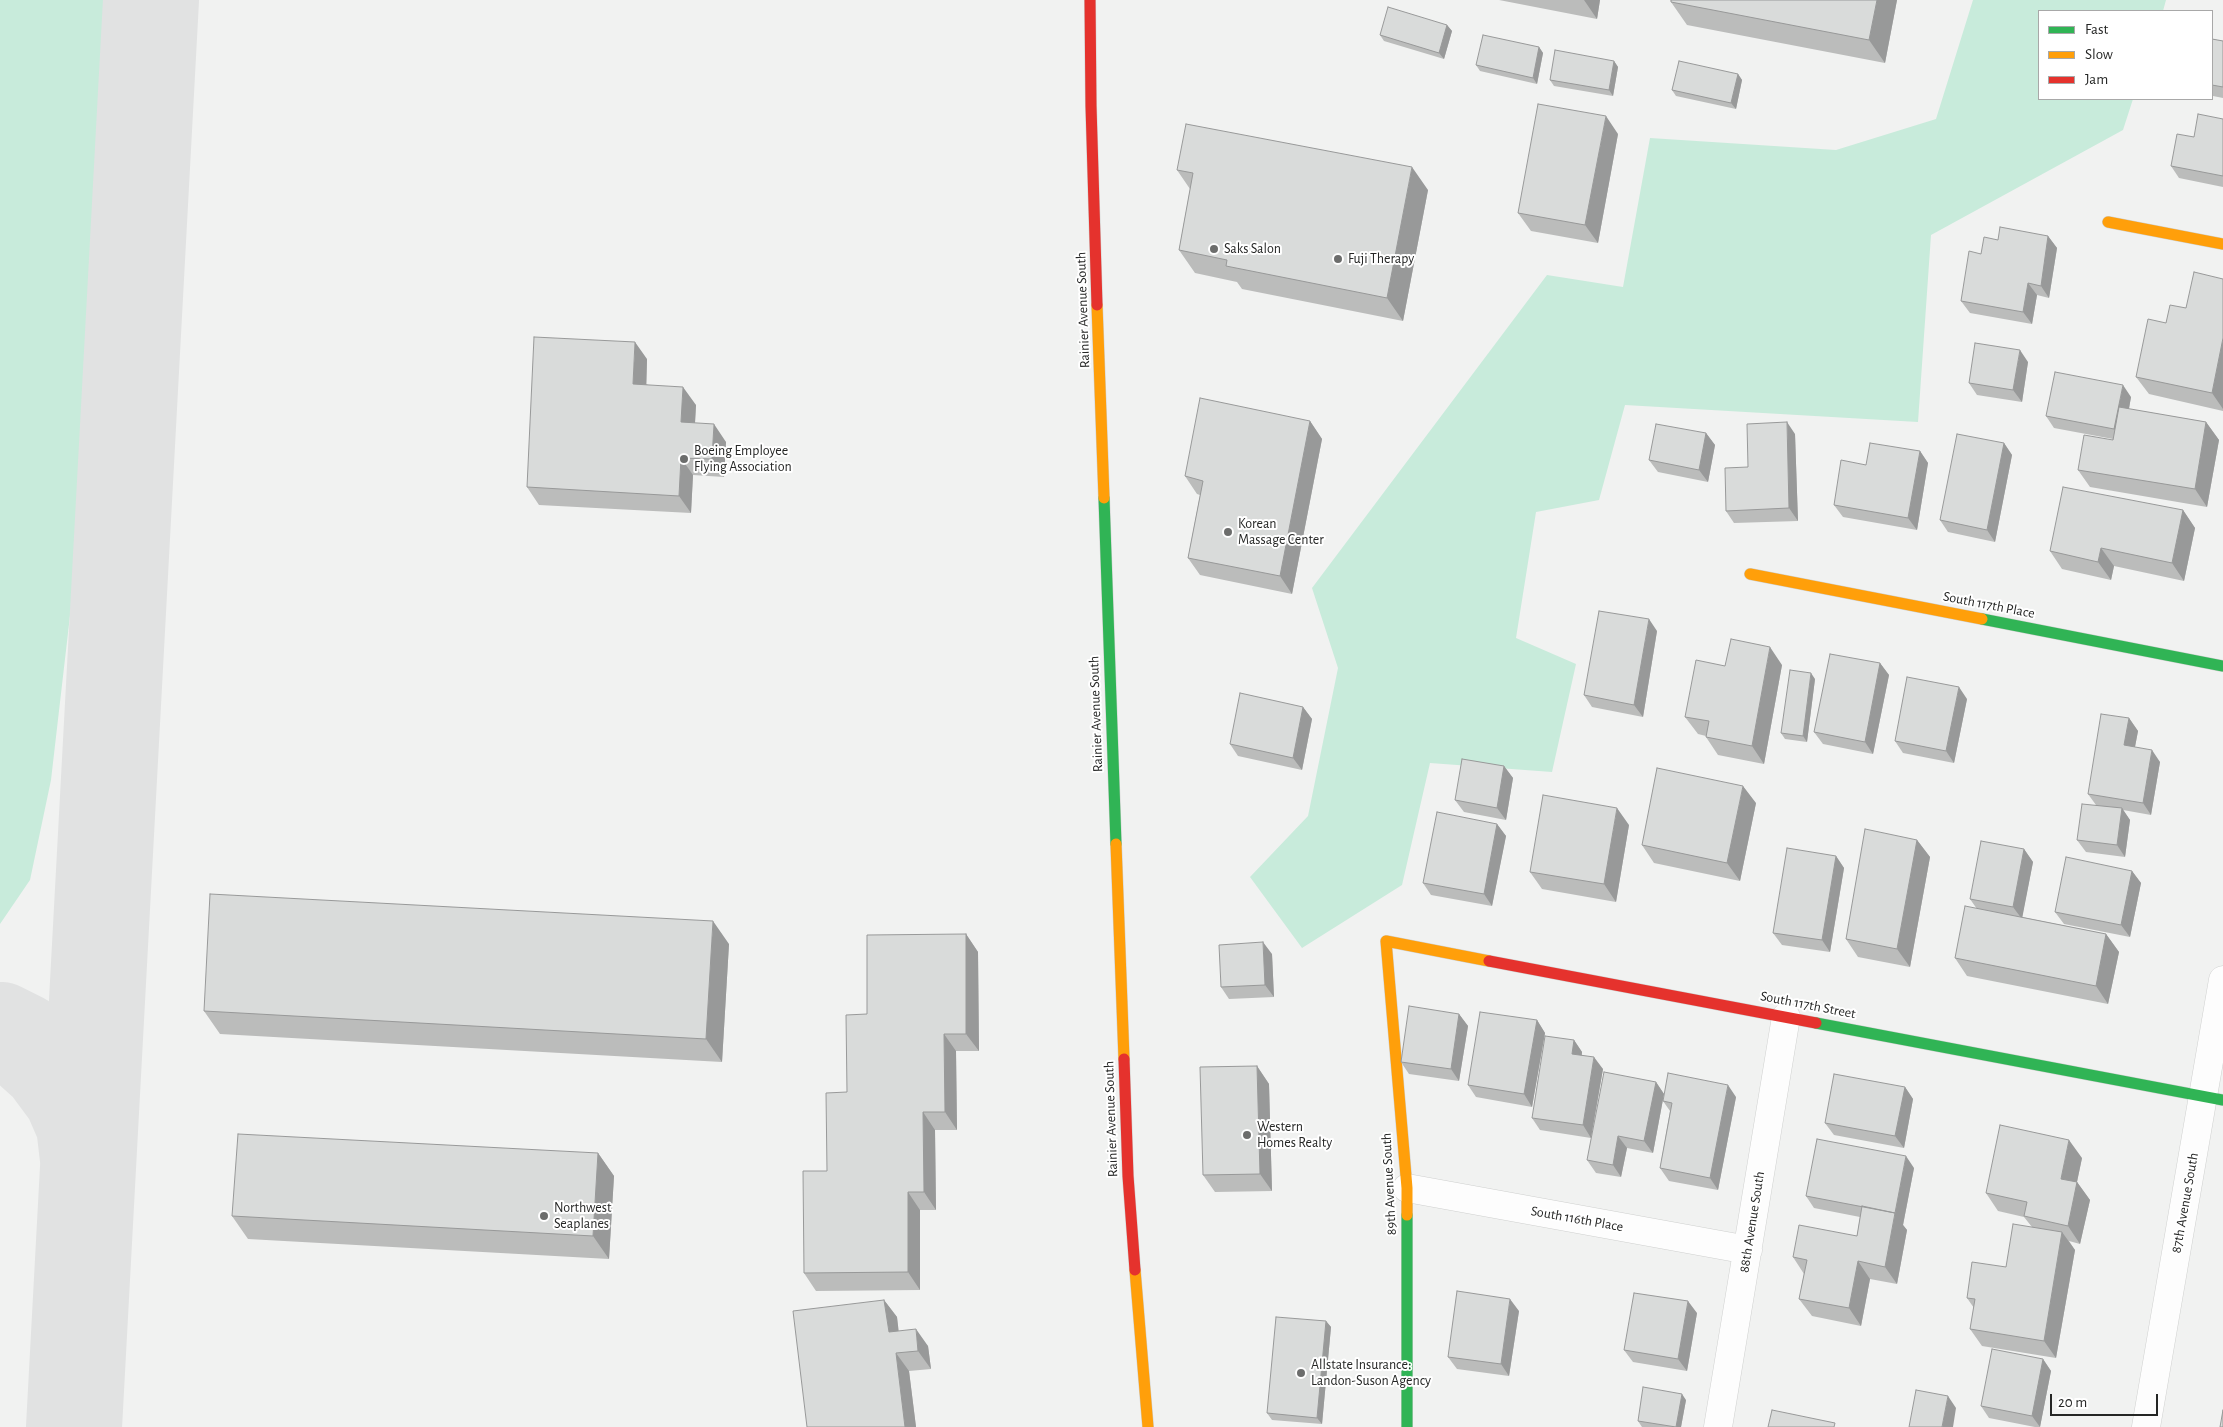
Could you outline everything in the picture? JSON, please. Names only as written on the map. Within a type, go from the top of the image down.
[{"type":"street","name":"Rainier Avenue South","points":[[1090,0],[1091,106],[1128,1176],[1148,1427]]},
{"type":"street","points":[[2108,222],[2223,244]]},
{"type":"street","name":"South 117th Place","points":[[1750,574],[2223,666]]},
{"type":"street","name":"South 117th Street","points":[[1386,941],[2213,1098]]},
{"type":"street","name":"89th Avenue South","points":[[1386,941],[1407,1188],[1407,1427]]},
{"type":"street","name":"87th Avenue South","points":[[2146,1427],[2213,1098],[2223,980]]},
{"type":"street","name":"88th Avenue South","points":[[1718,1427],[1786,1016]]},
{"type":"street","name":"South 116th Place","points":[[1407,1188],[1748,1250]]},
{"type":"green space","points":[[0,0],[105,0],[71,607],[51,780],[30,880],[0,924]]},
{"type":"green space","points":[[1973,0],[2166,0],[2163,10],[2038,10],[2038,100],[2133,100],[2123,130],[1931,235],[1918,422],[1625,405],[1599,500],[1536,512],[1516,638],[1576,664],[1552,772],[1430,763],[1402,885],[1302,948],[1250,877],[1308,816],[1338,668],[1312,588],[1547,275],[1623,287],[1650,138],[1836,150],[1936,119]]},
{"type":"building","points":[[1671,0],[1877,0],[1869,40],[1671,2]]},
{"type":"building","points":[[1388,7],[1447,25],[1439,53],[1380,35]]},
{"type":"building","points":[[1483,35],[1539,47],[1533,78],[1476,65]]},
{"type":"building","points":[[2213,39],[2223,41],[2223,87],[2213,85]]},
{"type":"building","points":[[1555,50],[1614,61],[1609,90],[1550,80]]},
{"type":"building","points":[[1679,61],[1738,74],[1731,103],[1672,90]]},
{"type":"building","points":[[1538,104],[1606,116],[1585,225],[1518,213]]},
{"type":"building","points":[[2198,114],[2223,119],[2223,176],[2171,166],[2177,134],[2194,137]]},
{"type":"building","points":[[1186,124],[1412,167],[1387,298],[1226,266],[1227,260],[1179,250],[1193,173],[1177,170]]},
{"type":"building","points":[[2000,227],[2048,236],[2041,286],[2028,283],[2023,312],[1961,301],[1969,251],[1981,254],[1984,237],[1998,240]]},
{"type":"building","points":[[2194,272],[2223,279],[2223,338],[2212,393],[2136,377],[2148,319],[2166,323],[2170,305],[2186,308]]},
{"type":"building","points":[[534,337],[635,342],[633,384],[683,387],[681,422],[714,424],[712,459],[681,458],[679,496],[527,487]]},
{"type":"building","points":[[1975,343],[2020,350],[2013,390],[1969,383]]},
{"type":"building","points":[[2055,372],[2123,385],[2114,429],[2046,416]]},
{"type":"building","points":[[1200,398],[1310,421],[1280,576],[1188,558],[1203,481],[1185,476]]},
{"type":"building","points":[[2119,407],[2206,422],[2195,489],[2078,470],[2084,435],[2113,440]]},
{"type":"building","points":[[1787,422],[1789,508],[1726,511],[1725,468],[1748,467],[1747,424]]},
{"type":"building","points":[[1656,424],[1706,433],[1699,470],[1649,460]]},
{"type":"building","points":[[1957,434],[2004,443],[1987,530],[1940,520]]},
{"type":"building","points":[[1870,443],[1920,451],[1908,518],[1834,505],[1841,460],[1866,465]]},
{"type":"building","points":[[2063,487],[2183,510],[2172,563],[2101,548],[2098,562],[2050,551]]},
{"type":"building","points":[[1599,611],[1649,619],[1634,705],[1584,695]]},
{"type":"building","points":[[1731,639],[1770,647],[1752,746],[1706,737],[1709,721],[1685,717],[1696,660],[1725,666]]},
{"type":"building","points":[[1830,654],[1880,663],[1865,742],[1814,732]]},
{"type":"building","points":[[1790,670],[1811,673],[1803,736],[1781,733]]},
{"type":"building","points":[[1907,677],[1959,687],[1946,751],[1895,741]]},
{"type":"building","points":[[1240,693],[1303,707],[1293,758],[1230,744]]},
{"type":"building","points":[[2101,714],[2129,718],[2124,745],[2152,750],[2143,803],[2088,794]]},
{"type":"building","points":[[1462,759],[1504,766],[1497,808],[1455,800]]},
{"type":"building","points":[[1657,768],[1743,786],[1727,863],[1642,845]]},
{"type":"building","points":[[1543,795],[1617,808],[1604,884],[1530,872]]},
{"type":"building","points":[[2082,804],[2122,808],[2117,845],[2077,840]]},
{"type":"building","points":[[1437,812],[1497,824],[1484,894],[1423,883]]},
{"type":"building","points":[[1865,829],[1917,840],[1897,949],[1846,939]]},
{"type":"building","points":[[1981,841],[2024,849],[2013,907],[1970,899]]},
{"type":"building","points":[[1787,848],[1836,856],[1822,940],[1773,933]]},
{"type":"building","points":[[2066,857],[2132,871],[2121,925],[2055,912]]},
{"type":"building","points":[[210,894],[713,921],[706,1039],[204,1011]]},
{"type":"building","points":[[1965,906],[2106,934],[2096,986],[1955,958]]},
{"type":"building","points":[[966,934],[966,1034],[944,1034],[945,1112],[923,1112],[924,1192],[908,1192],[908,1272],[804,1273],[803,1171],[827,1171],[826,1093],[847,1092],[846,1015],[867,1014],[867,935]]},
{"type":"building","points":[[1263,942],[1265,985],[1221,987],[1219,945]]},
{"type":"building","points":[[1409,1006],[1459,1014],[1451,1069],[1401,1062]]},
{"type":"building","points":[[1480,1012],[1537,1020],[1524,1094],[1468,1085]]},
{"type":"building","points":[[1545,1036],[1574,1040],[1572,1054],[1594,1057],[1583,1125],[1532,1118]]},
{"type":"building","points":[[1257,1066],[1260,1174],[1203,1175],[1200,1067]]},
{"type":"building","points":[[1604,1072],[1656,1082],[1644,1141],[1618,1136],[1613,1165],[1587,1160]]},
{"type":"building","points":[[1668,1073],[1728,1085],[1710,1178],[1660,1168],[1672,1103],[1663,1101]]},
{"type":"building","points":[[1834,1074],[1905,1087],[1895,1136],[1825,1123]]},
{"type":"building","points":[[2000,1125],[2069,1140],[2061,1179],[2077,1182],[2068,1226],[2024,1216],[2027,1202],[1986,1193]]},
{"type":"building","points":[[238,1134],[598,1153],[593,1236],[232,1216]]},
{"type":"building","points":[[1817,1139],[1906,1156],[1895,1213],[1806,1196]]},
{"type":"building","points":[[1862,1206],[1895,1213],[1885,1267],[1858,1261],[1849,1308],[1799,1299],[1807,1260],[1793,1257],[1799,1225],[1857,1236]]},
{"type":"building","points":[[2013,1224],[2062,1232],[2044,1341],[1970,1329],[1975,1299],[1967,1298],[1972,1262],[2006,1267]]},
{"type":"building","points":[[1457,1291],[1510,1299],[1501,1364],[1448,1357]]},
{"type":"building","points":[[1634,1293],[1688,1301],[1678,1359],[1624,1350]]},
{"type":"building","points":[[884,1300],[889,1332],[916,1329],[918,1351],[896,1353],[905,1427],[807,1427],[793,1311]]},
{"type":"building","name":"Allstate Insurance: Landon-Suson Agency","points":[[1276,1317],[1326,1321],[1317,1418],[1267,1413]]},
{"type":"building","points":[[1992,1349],[2043,1359],[2032,1416],[1981,1406]]},
{"type":"building","points":[[1643,1387],[1682,1394],[1676,1427],[1638,1421]]},
{"type":"building","points":[[1916,1390],[1948,1396],[1942,1427],[1909,1427]]},
{"type":"building","points":[[1772,1410],[1835,1423],[1834,1427],[1768,1427]]},
{"type":"building","points":[[2223,1410],[2223,1427],[2220,1427]]},
{"type":"taxiway","points":[[74,1427],[151,0]]},
{"type":"taxiway","points":[[0,1030],[22,1041],[48,1064],[71,1095],[84,1125],[88,1159]]},
{"type":"traffic: fast","points":[[1104,498],[1116,844]]},
{"type":"traffic: fast","points":[[1982,619],[2223,666]]},
{"type":"traffic: fast","points":[[1816,1023],[2223,1100]]},
{"type":"traffic: fast","points":[[1407,1215],[1407,1427]]},
{"type":"traffic: slow","points":[[2108,222],[2223,244]]},
{"type":"traffic: slow","points":[[1097,305],[1104,498]]},
{"type":"traffic: slow","points":[[1750,574],[1982,619]]},
{"type":"traffic: slow","points":[[1116,844],[1124,1059]]},
{"type":"traffic: slow","points":[[1407,1215],[1407,1188],[1386,941],[1489,961]]},
{"type":"traffic: slow","points":[[1135,1270],[1148,1427]]},
{"type":"traffic: jam","points":[[1090,0],[1097,305]]},
{"type":"traffic: jam","points":[[1489,961],[1816,1023]]},
{"type":"traffic: jam","points":[[1124,1059],[1128,1176],[1135,1270]]},
{"type":"place","name":"Saks Salon","points":[[1214,249]]},
{"type":"place","name":"Fuji Therapy","points":[[1338,259]]},
{"type":"place","name":"Boeing Employee Flying Association","points":[[684,459]]},
{"type":"place","name":"Korean Massage Center","points":[[1228,532]]},
{"type":"place","name":"Western Homes Realty","points":[[1247,1135]]},
{"type":"place","name":"Northwest Seaplanes","points":[[544,1216]]},
{"type":"place","name":"Allstate Insurance: Landon-Suson Agency","points":[[1301,1373]]}]
